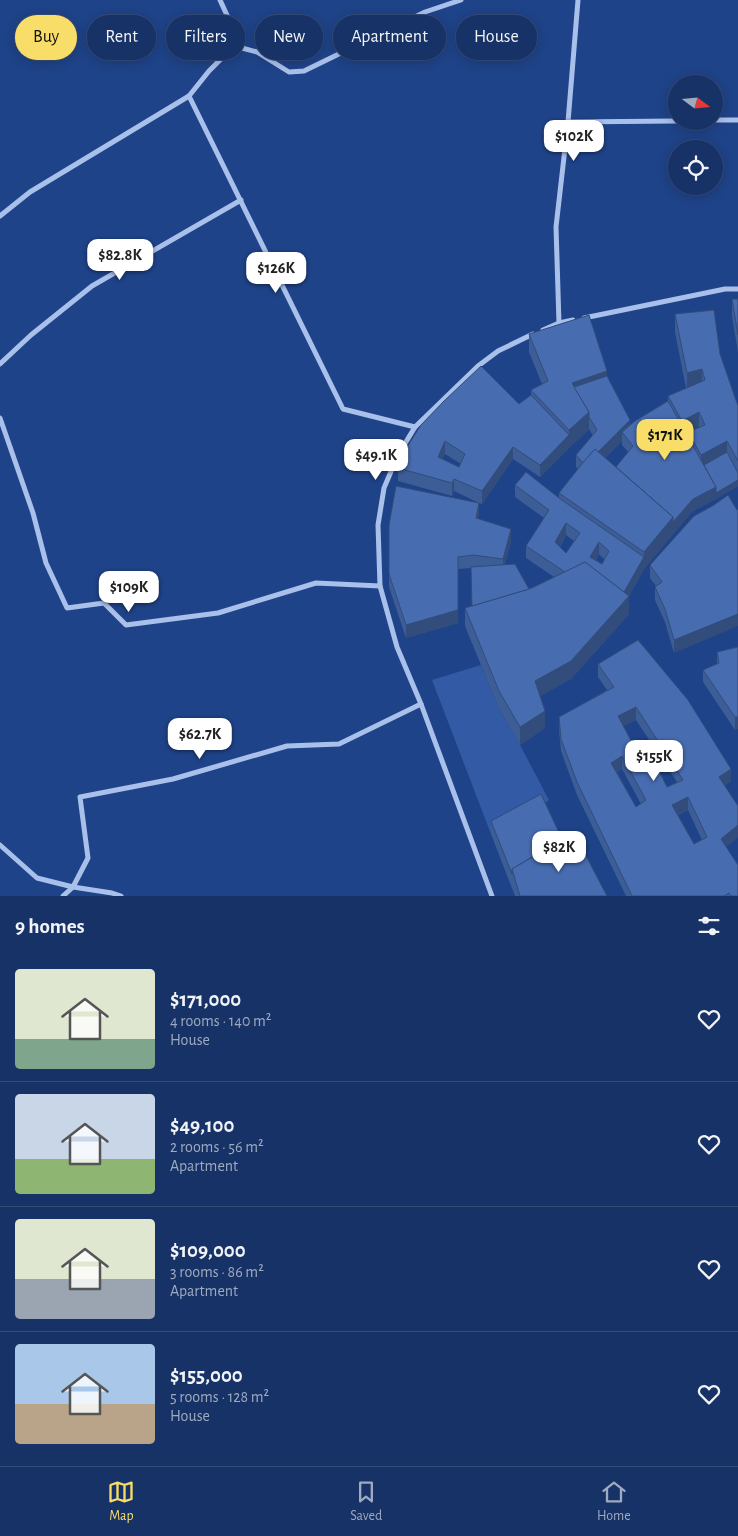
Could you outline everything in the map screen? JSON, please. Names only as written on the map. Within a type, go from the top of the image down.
[{"type":"street","points":[[220,0],[227,15]]},
{"type":"street","points":[[245,49],[258,52],[289,72],[304,71],[425,12],[461,0]]},
{"type":"street","points":[[559,323],[556,227],[568,122],[578,0]]},
{"type":"street","points":[[0,216],[30,192],[189,96],[220,60]]},
{"type":"street","points":[[189,96],[343,409],[415,427]]},
{"type":"street","points":[[723,120],[738,120]]},
{"type":"street","points":[[568,122],[668,121]]},
{"type":"street","points":[[0,364],[31,335],[92,286],[241,200]]},
{"type":"street","points":[[492,896],[421,704],[397,647],[380,586],[378,525],[384,488],[398,455],[415,427],[478,366],[498,351],[559,323],[725,289],[738,289]]},
{"type":"street","points":[[0,418],[33,513],[46,563],[67,608],[104,602],[126,625],[218,613],[316,583],[380,586]]},
{"type":"street","points":[[63,896],[73,887],[88,858],[80,797],[173,778],[287,746],[339,744],[421,704]]},
{"type":"street","points":[[0,845],[37,878],[121,896]]},
{"type":"shaded area","points":[[481,665],[499,709],[549,800],[491,834],[432,680]]},
{"type":"building","points":[[732,299],[738,299],[738,335]]},
{"type":"building","points":[[714,310],[720,354],[738,406],[738,461],[727,441],[701,455],[688,432],[705,425],[699,412],[682,421],[668,396],[705,380],[702,369],[687,373],[675,314]]},
{"type":"building","points":[[589,315],[607,371],[572,383],[589,412],[569,430],[531,390],[548,381],[529,334]]},
{"type":"building","points":[[481,366],[519,404],[531,395],[569,435],[540,465],[513,447],[482,491],[454,479],[452,483],[398,468],[407,447],[421,425]],"holes":[[[445,441],[465,454],[459,467],[438,457]]]},
{"type":"building","points":[[607,376],[630,420],[598,452],[595,449],[583,463],[576,455],[597,430],[574,387]]},
{"type":"building","points":[[668,401],[716,487],[693,499],[673,522],[673,517],[616,467],[633,446],[622,432],[635,421]]},
{"type":"building","points":[[595,449],[673,517],[644,552],[559,493]]},
{"type":"building","points":[[727,452],[738,473],[738,480],[716,493],[716,487],[704,465]]},
{"type":"building","points":[[526,472],[559,498],[644,557],[624,592],[585,562],[565,572],[526,546],[549,510],[515,485]],"holes":[[[566,523],[580,533],[566,553],[555,542]],[[599,542],[609,551],[602,564],[590,557]]]},
{"type":"building","points":[[396,486],[479,503],[476,518],[511,529],[503,559],[473,555],[458,557],[458,610],[406,625],[389,574],[389,525]]},
{"type":"building","points":[[728,495],[738,509],[738,614],[674,640],[665,609],[655,587],[662,582],[650,565],[694,516]]},
{"type":"building","points":[[585,562],[629,596],[571,661],[535,681],[545,711],[520,727],[499,691],[465,608],[532,588]]},
{"type":"building","points":[[515,564],[529,589],[472,606],[471,567]]},
{"type":"building","points":[[638,640],[688,700],[731,769],[719,777],[738,806],[738,825],[721,839],[738,865],[738,896],[731,896],[729,893],[724,896],[632,896],[577,782],[561,739],[559,717],[614,687],[598,664]],"holes":[[[636,707],[683,780],[667,787],[645,743],[635,748],[618,716]],[[622,756],[646,800],[636,807],[611,763]],[[688,797],[707,837],[694,844],[672,805]]]},
{"type":"building","points":[[738,647],[738,717],[735,717],[703,670],[719,663],[717,652]]},
{"type":"building","points":[[541,794],[562,839],[512,869],[512,874],[491,821]]},
{"type":"building","points":[[574,833],[607,896],[520,896],[512,869]]}]
